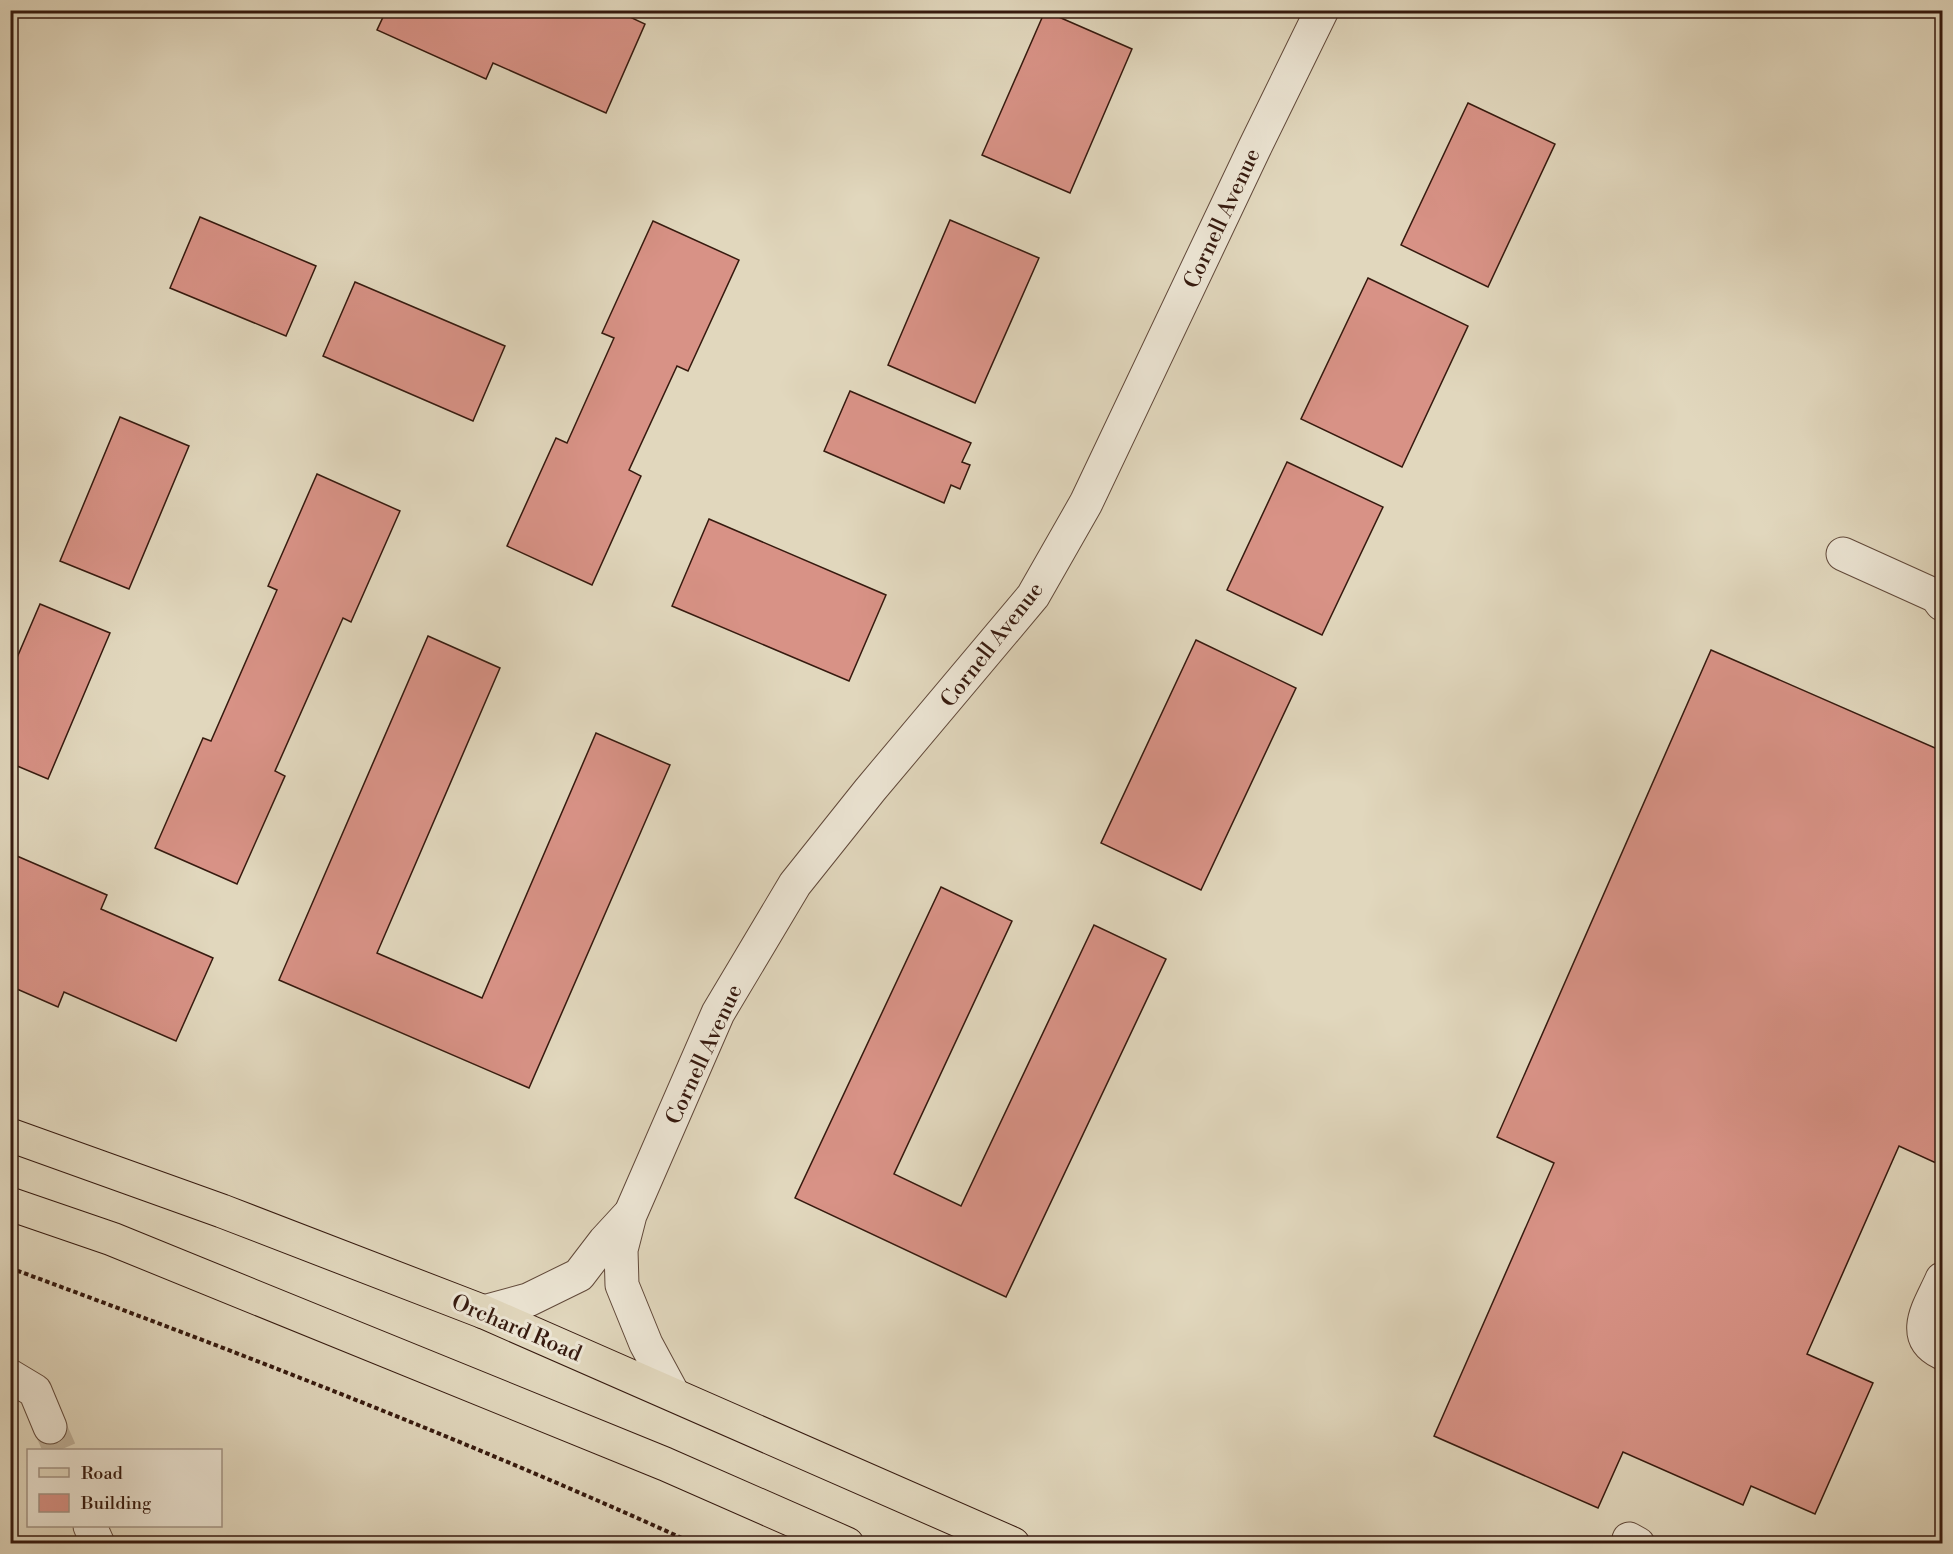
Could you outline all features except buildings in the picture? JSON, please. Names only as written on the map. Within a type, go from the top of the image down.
[{"type":"main road","name":"Orchard Road","points":[[10,1135],[222,1211],[484,1312],[1013,1544]]},
{"type":"main road","points":[[10,1204],[134,1248],[665,1464],[847,1544]]},
{"type":"street","name":"Cornell Avenue","points":[[673,1394],[646,1344],[622,1286],[621,1250],[630,1215],[718,1012],[795,884],[870,790],[1033,596],[1086,503],[1322,10]]},
{"type":"street","points":[[1844,554],[1936,596],[1942,604]]},
{"type":"street","name":"Cornell Avenue","points":[[484,1312],[528,1300],[579,1275],[605,1241],[630,1215]]},
{"type":"street","points":[[1942,1279],[1925,1320],[1923,1334],[1928,1343],[1942,1353]]},
{"type":"street","points":[[10,1376],[35,1391],[50,1427]]},
{"type":"street","points":[[90,1527],[98,1544]]},
{"type":"path","points":[[10,1268],[330,1389],[613,1506],[695,1544]]},
{"type":"tunnel","points":[[50,1427],[60,1449]]}]
